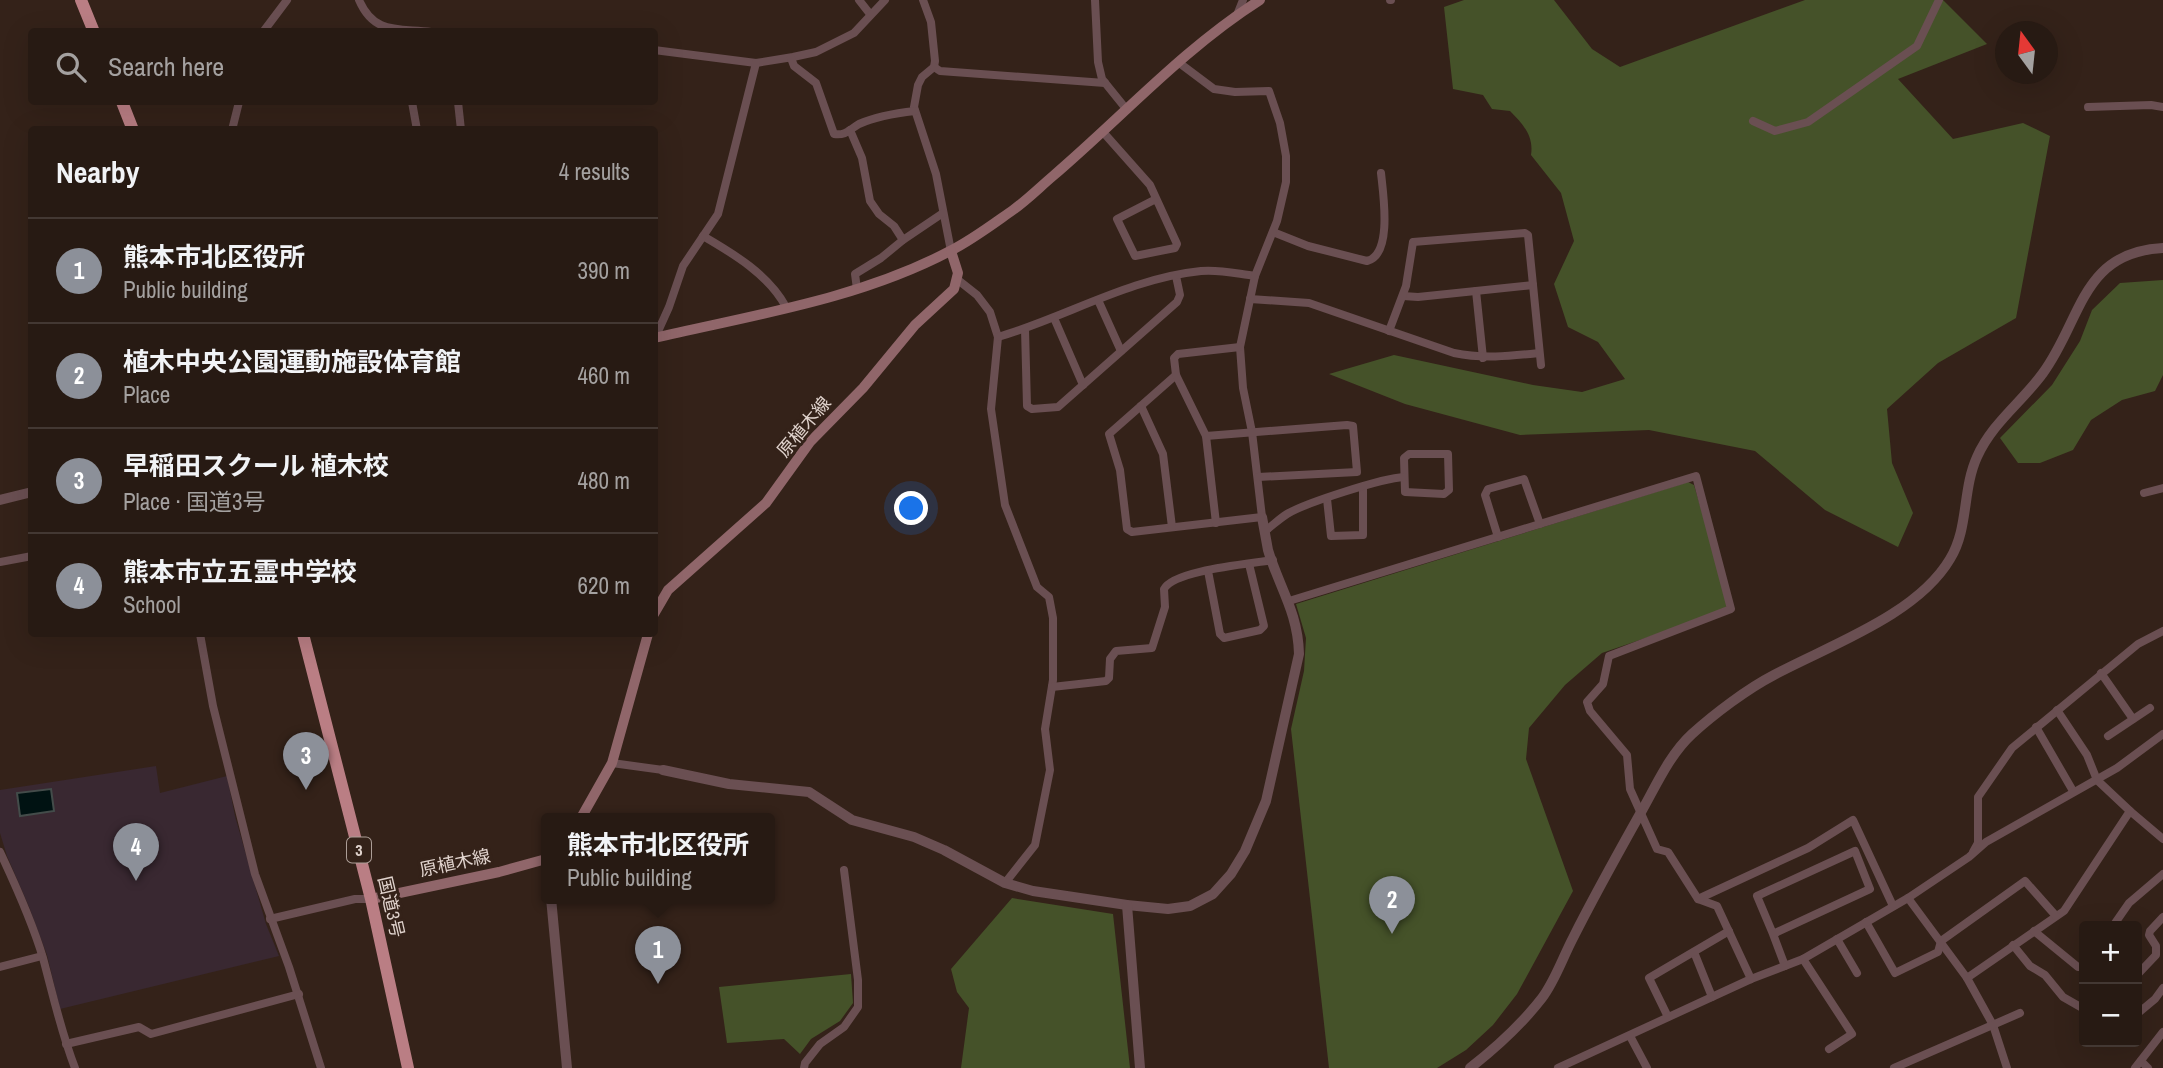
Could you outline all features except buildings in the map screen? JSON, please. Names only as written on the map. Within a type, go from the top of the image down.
[{"type":"highway","points":[[81,0],[92,28]]},
{"type":"highway","points":[[123,105],[131,126]]},
{"type":"highway","name":"国道3号","points":[[304,637],[371,899],[408,1068]]},
{"type":"main road","points":[[658,337],[858,289],[951,251],[1015,209],[1178,62],[1260,0]]},
{"type":"main road","points":[[951,251],[958,280]]},
{"type":"main road","name":"原植木線","points":[[658,607],[668,590],[766,503],[810,442],[863,388],[915,325],[954,289],[958,280]]},
{"type":"main road","points":[[584,813],[612,763],[647,637]]},
{"type":"main road","name":"原植木線","points":[[371,899],[541,860]]},
{"type":"street","points":[[266,28],[287,0]]},
{"type":"street","points":[[359,0],[364,13],[373,22],[386,28]]},
{"type":"street","points":[[859,0],[870,14]]},
{"type":"street","points":[[658,51],[756,63],[791,58],[816,52],[860,29],[870,14],[885,0]]},
{"type":"street","points":[[923,0],[931,22],[935,61],[918,85],[915,111],[936,174],[951,251]]},
{"type":"street","points":[[1095,0],[1101,79],[1127,110]]},
{"type":"street","points":[[1237,15],[1243,0]]},
{"type":"street","points":[[1752,121],[1776,131],[1808,122],[1917,47],[1939,0]]},
{"type":"street","points":[[791,58],[794,65],[816,83],[832,132],[841,135],[860,124],[884,116],[915,111]]},
{"type":"street","points":[[612,763],[663,770],[729,784],[809,792],[852,820],[914,837],[1005,883],[1033,891],[1127,905],[1168,908],[1190,906],[1213,894],[1231,874],[1245,851],[1266,801],[1298,654],[1298,636],[1289,601],[1273,560],[1262,517],[1252,432],[1243,388],[1240,347],[1255,276],[1273,232],[1286,181],[1286,156],[1280,123],[1269,90],[1235,92],[1214,89],[1178,62]]},
{"type":"street","points":[[658,331],[683,266],[718,214],[756,63]]},
{"type":"street","points":[[934,66],[940,71],[1105,83]]},
{"type":"street","points":[[233,126],[238,105]]},
{"type":"street","points":[[413,105],[416,126]]},
{"type":"street","points":[[458,105],[461,126]]},
{"type":"street","points":[[2088,107],[2163,107]]},
{"type":"street","points":[[850,130],[862,158],[870,201],[879,215],[894,226],[903,240]]},
{"type":"street","points":[[1103,132],[1145,179],[1156,199],[1177,246],[1135,256],[1117,219],[1156,199]]},
{"type":"street","points":[[1273,232],[1308,246],[1367,261],[1373,260],[1377,256],[1385,226],[1381,173]]},
{"type":"street","points":[[858,289],[855,274],[943,213]]},
{"type":"street","points":[[1389,331],[1403,296],[1413,242],[1520,232],[1528,235],[1541,365]]},
{"type":"street","points":[[703,236],[741,258],[780,296],[786,307]]},
{"type":"street","points":[[1471,1068],[1510,1036],[1545,995],[1572,939],[1665,770],[1690,736],[1770,677],[1891,615],[1925,592],[1950,559],[1963,530],[1966,495],[1976,459],[2000,421],[2043,374],[2095,279],[2126,254],[2163,248]]},
{"type":"street","points":[[998,337],[1125,289],[1176,276],[1203,270],[1255,276]]},
{"type":"street","points":[[1025,329],[1026,403],[1029,409],[1058,407],[1177,302],[1180,295],[1176,276]]},
{"type":"street","points":[[958,280],[976,295],[990,312],[998,337],[991,410],[1005,505],[1037,587],[1049,597],[1053,618],[1052,687],[1045,729],[1050,770],[1035,845],[1005,883]]},
{"type":"street","points":[[1403,296],[1533,285]]},
{"type":"street","points":[[1476,291],[1483,358]]},
{"type":"street","points":[[1250,299],[1310,303],[1454,354],[1483,358],[1539,353]]},
{"type":"street","points":[[1098,300],[1121,351]]},
{"type":"street","points":[[1054,318],[1083,385]]},
{"type":"street","points":[[1216,523],[1206,436],[1176,375],[1176,354],[1240,347]]},
{"type":"street","points":[[1176,375],[1110,431],[1108,437],[1120,470],[1126,527],[1132,532],[1262,517]]},
{"type":"street","points":[[1141,406],[1163,454],[1172,527]]},
{"type":"street","points":[[1206,436],[1350,425],[1353,429],[1361,488],[1363,535],[1331,536],[1326,499]]},
{"type":"street","points":[[1448,454],[1450,490],[1447,493],[1408,494],[1404,489],[1404,477],[1406,455],[1448,454]]},
{"type":"street","points":[[1258,477],[1357,472]]},
{"type":"street","points":[[1289,601],[1696,476],[1731,609],[1609,656],[1602,684],[1587,702],[1590,711],[1627,755],[1630,789],[1657,849],[1668,852],[1698,899],[1717,906],[1751,979]]},
{"type":"street","points":[[1265,531],[1286,515],[1326,499],[1404,477]]},
{"type":"street","points":[[1498,537],[1485,495],[1488,489],[1524,479],[1540,524]]},
{"type":"street","points":[[2144,493],[2163,488]]},
{"type":"street","points":[[0,499],[28,493]]},
{"type":"street","points":[[0,562],[28,557]]},
{"type":"street","points":[[1052,687],[1106,681],[1109,678],[1110,659],[1115,652],[1152,648],[1165,607],[1165,586],[1188,575],[1273,560]]},
{"type":"street","points":[[1208,571],[1223,638],[1260,630],[1264,626],[1249,564]]},
{"type":"street","points":[[1969,857],[1978,843],[1978,797],[2012,748],[2138,644],[2163,631]]},
{"type":"street","points":[[201,637],[213,706],[231,771],[239,815],[270,919],[299,994],[321,1068]]},
{"type":"street","points":[[2101,673],[2133,719]]},
{"type":"street","points":[[2108,736],[2150,708]]},
{"type":"street","points":[[2057,710],[2087,755],[2097,780],[2163,839]]},
{"type":"street","points":[[2036,727],[2073,791]]},
{"type":"street","points":[[1558,1068],[1751,979],[1803,959],[1908,898],[1969,857],[1986,842],[2073,791],[2097,780],[2163,734]]},
{"type":"street","points":[[1967,978],[2064,911],[2130,811]]},
{"type":"street","points":[[1698,899],[1808,848],[1853,820],[1893,906]]},
{"type":"street","points":[[1773,934],[1870,889],[1855,851],[1757,895],[1785,966]]},
{"type":"street","points":[[1,856],[26,907],[75,1068]]},
{"type":"street","points":[[804,1068],[804,1063],[820,1044],[844,1027],[858,1007],[858,980],[844,870]]},
{"type":"street","points":[[2116,921],[2129,903],[2163,874]]},
{"type":"street","points":[[1866,922],[1895,973],[1938,952],[1941,941],[2025,881],[2056,916]]},
{"type":"street","points":[[1908,898],[1967,978],[1993,1025],[2007,1068]]},
{"type":"street","points":[[270,919],[355,899],[371,899]]},
{"type":"street","points":[[552,904],[567,1068]]},
{"type":"street","points":[[1127,905],[1140,1068]]},
{"type":"street","points":[[2142,970],[2156,955],[2157,949],[2149,934],[2163,917]]},
{"type":"street","points":[[1668,1017],[1649,978],[1729,931]]},
{"type":"street","points":[[2034,931],[2079,967]]},
{"type":"street","points":[[1837,939],[1857,973]]},
{"type":"street","points":[[2013,945],[2030,967],[2045,975],[2063,997],[2079,1006]]},
{"type":"street","points":[[1694,952],[1712,997]]},
{"type":"street","points":[[0,967],[42,957]]},
{"type":"street","points":[[1803,959],[1852,1034],[1829,1049]]},
{"type":"street","points":[[2142,1010],[2163,988]]},
{"type":"street","points":[[66,1044],[139,1027],[151,1034],[299,994]]},
{"type":"street","points":[[1894,1068],[2020,1013]]},
{"type":"street","points":[[2148,1068],[2138,1064],[2163,1032]]},
{"type":"street","points":[[1630,1035],[1647,1068]]},
{"type":"shaded area","points":[[156,766],[160,793],[227,776],[235,816],[266,924],[279,956],[60,1009],[47,955],[0,833],[0,790]]},
{"type":"shaded area","points":[[51,789],[54,811],[20,816],[17,793]]},
{"type":"green space","points":[[1464,0],[1554,0],[1592,49],[1620,67],[1805,0],[1943,0],[1987,44],[1898,79],[1953,139],[2023,123],[2050,136],[2016,318],[1938,363],[1887,409],[1892,463],[1913,513],[1898,547],[1825,510],[1755,451],[1649,430],[1520,435],[1405,404],[1329,374],[1394,355],[1533,385],[1582,392],[1625,379],[1598,342],[1568,327],[1554,284],[1574,241],[1561,193],[1531,155],[1531,142],[1526,131],[1510,111],[1492,109],[1483,95],[1453,89],[1444,7]]},
{"type":"green space","points":[[2163,280],[2163,375],[2155,391],[2122,400],[2091,420],[2073,450],[2040,463],[2018,463],[2000,438],[2052,385],[2080,341],[2092,310],[2120,283]]},
{"type":"green space","points":[[1688,482],[1694,485],[1729,603],[1724,611],[1602,653],[1565,685],[1529,728],[1526,759],[1573,891],[1517,994],[1493,1025],[1466,1050],[1437,1068],[1329,1068],[1291,729],[1304,671],[1306,638],[1296,604]]},
{"type":"green space","points":[[1012,898],[1113,914],[1130,1068],[961,1068],[969,1008],[957,992],[951,969]]},
{"type":"green space","points":[[851,974],[853,1003],[840,1021],[811,1039],[800,1054],[784,1039],[727,1043],[719,987]]},
{"type":"place","name":"早稲田スクール 植木校","points":[[306,790]]},
{"type":"place","name":"熊本市立五霊中学校","points":[[136,881]]},
{"type":"place","name":"植木中央公園運動施設体育館","points":[[1392,934]]},
{"type":"place","name":"熊本市北区役所","points":[[658,984]]}]
